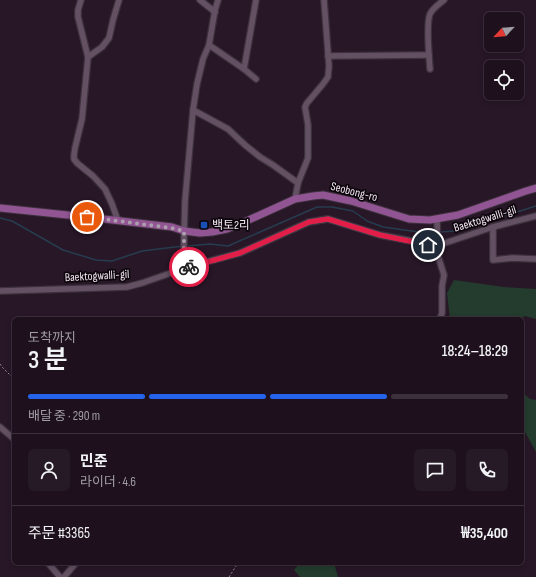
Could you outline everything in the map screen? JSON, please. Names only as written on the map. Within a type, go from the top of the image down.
[{"type":"main road","name":"Seobong-ro","points":[[0,208],[172,228],[184,234],[212,232],[226,229],[295,199],[313,196],[351,200],[409,219],[430,220],[458,215],[536,188]]},
{"type":"street","points":[[81,0],[78,10],[78,17],[88,57],[82,119],[74,159],[105,189],[118,221]]},
{"type":"street","points":[[88,57],[102,47],[109,38],[119,0]]},
{"type":"street","points":[[200,0],[215,12]]},
{"type":"street","points":[[186,268],[184,251],[185,201],[193,110],[203,59],[210,45],[218,0]]},
{"type":"street","points":[[244,69],[256,0]]},
{"type":"street","points":[[295,199],[298,183],[308,158],[307,103],[328,77],[324,0]]},
{"type":"street","points":[[430,69],[428,55],[429,20],[435,7],[444,0]]},
{"type":"street","points":[[210,45],[256,79]]},
{"type":"street","points":[[328,56],[428,55]]},
{"type":"street","points":[[193,110],[228,129],[245,146],[298,183]]},
{"type":"street","name":"Baektogwalli-gil","points":[[0,291],[127,287],[240,253],[309,222],[328,219],[380,235],[428,245],[536,216]]},
{"type":"street","points":[[437,219],[438,256],[444,275],[441,317]]},
{"type":"street","points":[[493,227],[493,260],[512,258],[536,259]]},
{"type":"street","points":[[0,427],[12,438]]},
{"type":"street","points":[[50,565],[60,577]]},
{"type":"street","points":[[64,577],[74,565]]},
{"type":"path","points":[[0,364],[12,377]]},
{"type":"path","points":[[229,577],[237,565]]},
{"type":"green space","points":[[454,280],[504,287],[536,289],[536,319],[525,316],[450,317],[447,293]]},
{"type":"green space","points":[[524,394],[530,399],[536,400],[536,452],[525,432],[524,433]]},
{"type":"green space","points":[[298,565],[335,565],[338,577],[300,577],[294,570]]},
{"type":"waterway","points":[[439,232],[457,231],[536,206]]},
{"type":"waterway","points":[[187,246],[210,244],[228,246],[317,207],[332,207],[353,211],[367,221],[383,227],[426,233],[435,232]]},
{"type":"waterway","points":[[0,218],[12,221],[63,250],[96,260],[112,261],[142,251],[183,246]]},
{"type":"way so far","points":[[87,217],[172,228],[184,231],[186,268],[189,267]]},
{"type":"place","name":"백토2리","points":[[204,225]]},
{"type":"route","points":[[189,267],[240,253],[309,222],[328,219],[380,235],[428,245]]}]
